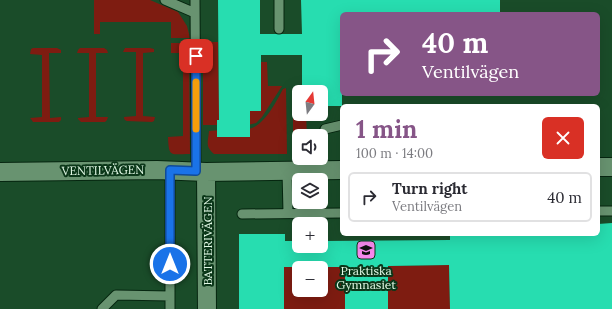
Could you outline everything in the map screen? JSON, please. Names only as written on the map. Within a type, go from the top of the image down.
[{"type":"street","points":[[600,167],[612,167]]},
{"type":"street","name":"VENTILVÄGEN","points":[[0,172],[340,170]]},
{"type":"street","name":"BATTERIVÄGEN","points":[[201,172],[207,309]]},
{"type":"lane","points":[[165,0],[195,12]]},
{"type":"lane","points":[[195,0],[201,172]]},
{"type":"lane","points":[[279,0],[279,29]]},
{"type":"lane","points":[[325,129],[340,125]]},
{"type":"lane","points":[[170,170],[170,309]]},
{"type":"lane","points":[[287,171],[288,213]]},
{"type":"lane","points":[[600,211],[612,211]]},
{"type":"lane","points":[[242,214],[340,213]]},
{"type":"lane","points":[[102,309],[116,295],[170,296]]},
{"type":"shaded area","points":[[0,0],[612,0],[612,309],[0,309]]},
{"type":"shaded area","points":[[94,0],[150,0],[178,12],[187,26],[190,38],[171,38],[171,22],[100,22],[100,34],[94,34]]},
{"type":"shaded area","points":[[203,42],[218,42],[219,111],[261,111],[261,62],[267,62],[268,86],[282,86],[262,117],[256,123],[248,125],[245,119],[217,120],[217,125],[203,125]]},
{"type":"shaded area","points":[[171,43],[189,43],[190,154],[175,154],[170,152],[169,149],[168,137],[183,136],[183,53],[171,53]]},
{"type":"shaded area","points":[[57,48],[61,50],[61,53],[49,53],[50,118],[61,117],[59,122],[33,122],[30,118],[42,117],[42,55],[30,54],[31,49]]},
{"type":"shaded area","points":[[80,48],[104,48],[107,50],[108,53],[96,53],[96,117],[108,117],[105,122],[81,122],[78,119],[89,117],[89,53],[77,53]]},
{"type":"shaded area","points":[[125,48],[154,49],[154,52],[143,53],[143,116],[155,117],[154,121],[152,122],[127,121],[124,119],[124,117],[136,116],[136,52],[123,52]]},
{"type":"shaded area","points":[[286,88],[287,154],[214,154],[209,149],[209,131],[244,130],[255,127],[265,118],[283,89]],"holes":[[[217,131],[250,131],[250,137],[217,137]]]},
{"type":"shaded area","points":[[293,121],[306,121],[307,129],[293,129]]},
{"type":"shaded area","points":[[449,265],[450,309],[388,309],[388,266]]},
{"type":"shaded area","points":[[284,267],[292,267],[292,297],[328,297],[328,267],[345,267],[345,309],[284,309]]},
{"type":"building","points":[[218,0],[260,0],[260,34],[302,34],[301,0],[500,0],[500,12],[340,12],[340,96],[342,96],[342,104],[340,104],[340,106],[328,106],[328,85],[302,85],[302,55],[261,55],[261,111],[250,111],[250,137],[217,137],[217,120],[219,120]]},
{"type":"building","points":[[612,223],[612,309],[450,309],[449,265],[388,266],[388,309],[345,309],[345,267],[328,267],[328,261],[292,261],[292,267],[284,267],[284,309],[239,309],[239,234],[285,234],[285,241],[292,241],[292,253],[328,253],[328,241],[450,240],[450,236],[600,236],[600,224]]},
{"type":"slow traffic","points":[[196,82],[196,129]]},
{"type":"place","name":"Praktiska Gymnasiet","points":[[366,250]]},
{"type":"route","points":[[170,264],[170,170],[196,171],[196,56]]}]
